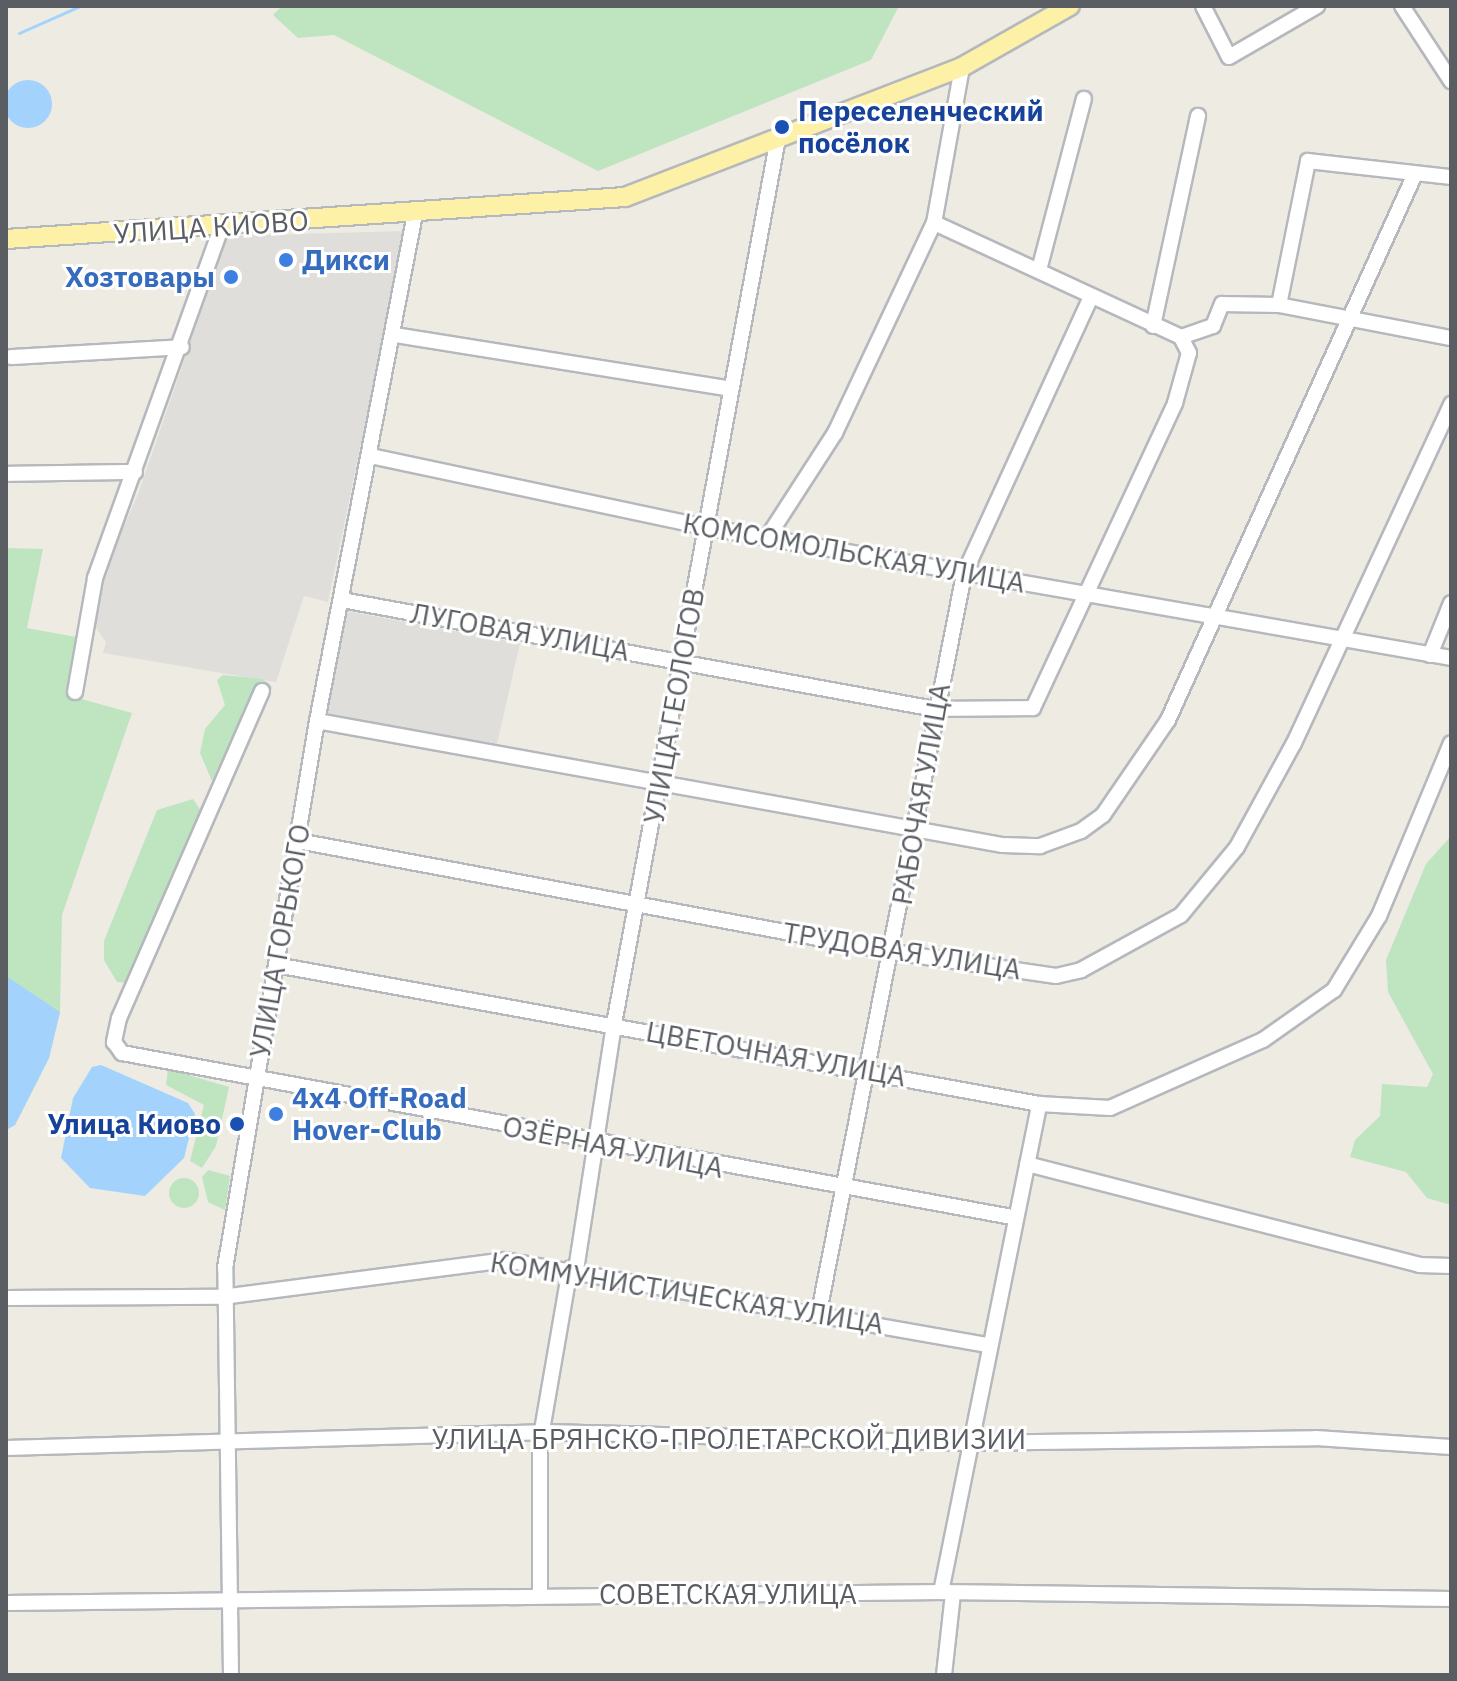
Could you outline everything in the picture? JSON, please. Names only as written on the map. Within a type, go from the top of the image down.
[{"type":"main road","name":"УЛИЦА КИОВО","points":[[6,239],[415,214],[625,197],[777,144],[962,67],[1070,6]]},
{"type":"street","points":[[1203,6],[1229,57],[1317,6]]},
{"type":"street","points":[[1402,6],[1451,81]]},
{"type":"street","points":[[767,538],[835,433],[934,223],[962,67]]},
{"type":"street","points":[[1039,270],[1084,99]]},
{"type":"street","points":[[1153,326],[1198,116]]},
{"type":"street","name":"УЛИЦА ГЕОЛОГОВ","points":[[540,1595],[540,1442],[547,1432],[614,1024],[661,782],[727,388],[777,144]]},
{"type":"street","points":[[1279,305],[1308,161],[1451,177]]},
{"type":"street","points":[[317,721],[914,829],[1028,846],[1081,831],[1103,815],[1168,720],[1217,620],[1415,174]]},
{"type":"street","name":"УЛИЦА ГОРЬКОГО","points":[[231,1675],[232,1598],[224,1442],[222,1297],[317,721],[395,335],[415,214]]},
{"type":"street","points":[[934,223],[1039,270],[1090,299],[1181,337],[1213,326],[1222,304],[1279,305],[1451,338]]},
{"type":"street","points":[[75,692],[95,578],[182,347],[222,226]]},
{"type":"street","name":"РАБОЧАЯ УЛИЦА","points":[[819,1312],[892,952],[935,709],[964,574],[1090,299]]},
{"type":"street","points":[[395,335],[727,388]]},
{"type":"street","points":[[1086,594],[1175,403],[1189,353],[1181,337]]},
{"type":"street","points":[[11,357],[182,347]]},
{"type":"street","name":"ТРУДОВАЯ УЛИЦА","points":[[298,841],[892,952],[1056,976],[1138,944],[1181,915],[1237,847],[1340,641],[1451,404]]},
{"type":"street","name":"КОМСОМОЛЬСКАЯ УЛИЦА","points":[[371,456],[705,527],[1217,620],[1451,658]]},
{"type":"street","points":[[6,474],[135,472]]},
{"type":"street","name":"ЛУГОВАЯ УЛИЦА","points":[[342,600],[935,709],[1033,708],[1086,594]]},
{"type":"street","points":[[1430,655],[1451,603]]},
{"type":"street","name":"ОЗЁРНАЯ УЛИЦА","points":[[262,691],[119,1018],[114,1042],[122,1053],[844,1190],[1012,1217]]},
{"type":"street","name":"ЦВЕТОЧНАЯ УЛИЦА","points":[[276,965],[614,1024],[1039,1104],[1110,1108],[1263,1040],[1334,990],[1379,916],[1451,743]]},
{"type":"street","points":[[944,1675],[947,1592],[969,1443],[1012,1217],[1039,1104]]},
{"type":"street","points":[[1027,1164],[1419,1265],[1451,1266]]},
{"type":"street","name":"КОММУНИСТИЧЕСКАЯ УЛИЦА","points":[[6,1298],[222,1297],[359,1283],[477,1259],[573,1270],[819,1312],[987,1345]]},
{"type":"street","name":"УЛИЦА БРЯНСКО-ПРОЛЕТАРСКОЙ ДИВИЗИИ","points":[[6,1448],[547,1432],[969,1443],[1316,1438],[1451,1447]]},
{"type":"street","name":"СОВЕТСКАЯ УЛИЦА","points":[[6,1603],[947,1592],[1451,1599]]},
{"type":"shaded area","points":[[405,231],[328,602],[304,596],[276,682],[103,653],[106,642],[91,621],[99,583],[138,494],[227,236]]},
{"type":"shaded area","points":[[346,611],[520,643],[497,744],[326,716]]},
{"type":"green space","points":[[282,6],[899,6],[871,60],[598,171],[334,35],[298,38],[273,15]]},
{"type":"green space","points":[[6,548],[43,549],[27,628],[76,637],[67,695],[132,713],[62,915],[60,1012],[49,1058],[15,1125],[6,1130]]},
{"type":"green space","points":[[223,675],[263,679],[272,687],[270,694],[251,695],[212,781],[200,753],[205,729],[225,705],[217,680]]},
{"type":"green space","points":[[193,799],[203,814],[130,983],[117,982],[104,960],[104,941],[157,810]]},
{"type":"green space","points":[[1451,836],[1451,1205],[1427,1198],[1406,1172],[1350,1157],[1355,1140],[1380,1116],[1382,1084],[1427,1087],[1433,1074],[1388,992],[1386,960],[1426,864]]},
{"type":"green space","points":[[168,1069],[229,1087],[216,1146],[202,1168],[190,1161],[204,1105],[166,1085]]},
{"type":"green space","points":[[208,1170],[230,1176],[225,1210],[208,1202],[202,1177]]},
{"type":"green space","points":[[184,1178],[195,1182],[199,1193],[195,1204],[184,1208],[173,1204],[169,1193],[173,1182]]},
{"type":"water","points":[[28,80],[45,87],[52,104],[45,121],[28,128],[11,121],[4,104],[11,87]]},
{"type":"water","points":[[6,976],[60,1012],[49,1058],[15,1125],[6,1130]]},
{"type":"water","points":[[101,1065],[188,1103],[195,1114],[184,1158],[145,1196],[90,1188],[61,1158],[73,1098],[92,1067]]},
{"type":"waterway","points":[[19,33],[80,6]]},
{"type":"place","name":"Переселенческий посёлок","points":[[782,127]]},
{"type":"place","name":"Дикси","points":[[286,260]]},
{"type":"place","name":"Хозтовары","points":[[231,277]]},
{"type":"place","name":"4x4 Off-Road Hover-Club","points":[[276,1114]]},
{"type":"place","name":"Улица Киово","points":[[237,1124]]}]
